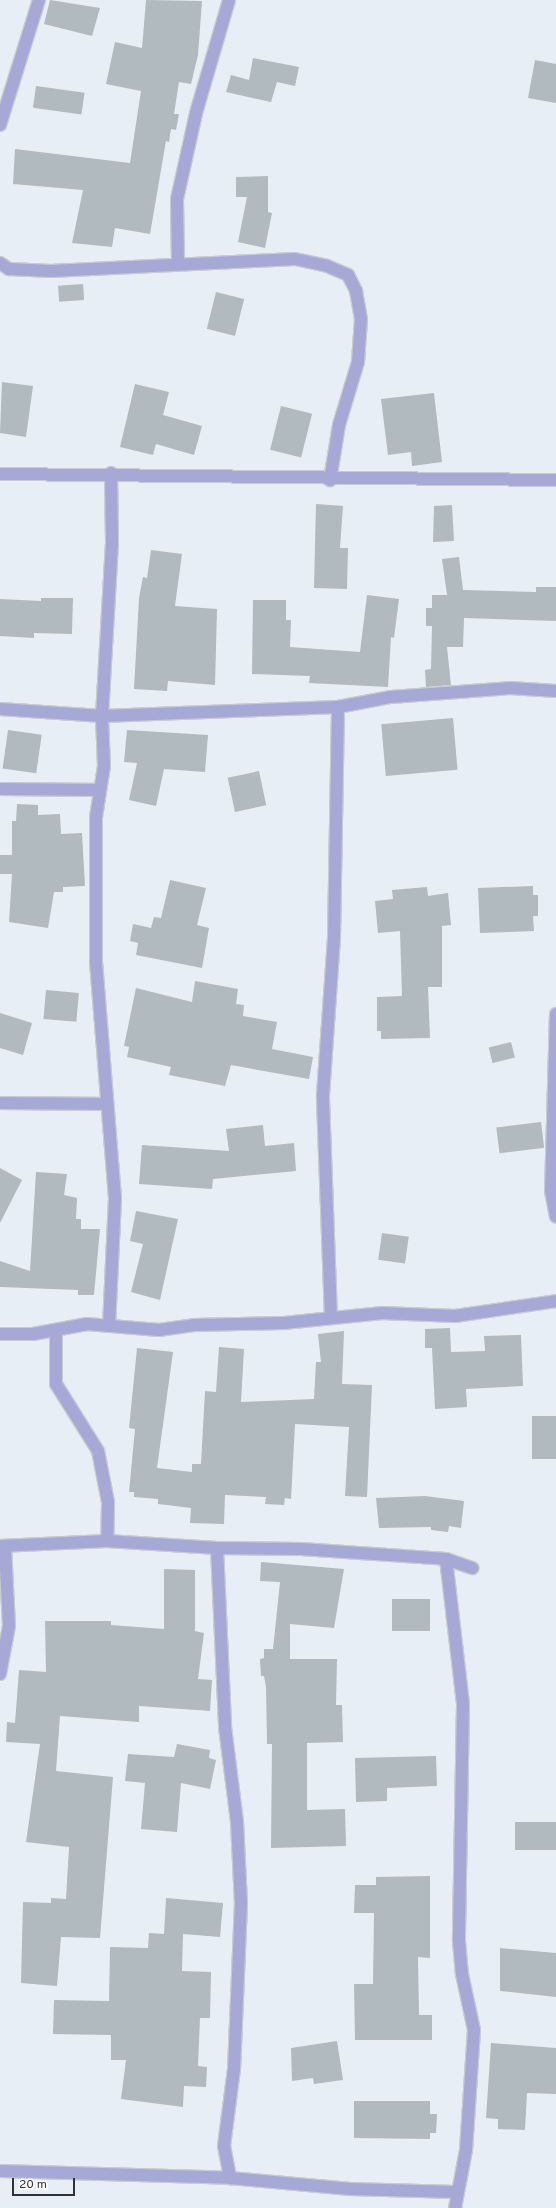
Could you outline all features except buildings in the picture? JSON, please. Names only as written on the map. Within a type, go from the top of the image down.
[{"type":"street","points":[[0,125],[39,0]]},
{"type":"street","points":[[178,263],[177,199],[196,113],[228,0]]},
{"type":"street","points":[[0,263],[9,269],[51,272],[178,263],[295,259],[327,266],[348,275],[356,291],[361,320],[358,362],[339,425],[330,480]]},
{"type":"street","points":[[109,1326],[115,1198],[96,961],[98,790],[104,766],[102,716],[112,541],[111,473]]},
{"type":"street","points":[[0,474],[111,473],[330,480],[556,480]]},
{"type":"street","points":[[0,709],[102,716],[338,707],[391,697],[494,689],[556,691]]},
{"type":"street","points":[[331,1318],[323,1095],[334,937],[338,707]]},
{"type":"street","points":[[0,788],[98,790]]},
{"type":"street","points":[[556,1014],[551,1191],[556,1217]]},
{"type":"street","points":[[0,1103],[107,1104]]},
{"type":"street","points":[[0,1334],[56,1330],[87,1324],[158,1330],[382,1313],[455,1316],[556,1301]]},
{"type":"street","points":[[56,1330],[56,1384],[98,1451],[108,1502],[107,1541]]},
{"type":"street","points":[[0,1674],[9,1626],[2,1546],[107,1541],[217,1548],[301,1549],[446,1559],[472,1568]]},
{"type":"street","points":[[217,1548],[225,1727],[237,1822],[241,1903],[234,2069],[224,2146],[230,2178]]},
{"type":"street","points":[[446,1559],[464,1704],[460,1942],[462,1974],[474,2030],[466,2150],[456,2192],[455,2208]]},
{"type":"street","points":[[0,2171],[230,2178],[350,2189],[456,2192]]}]
